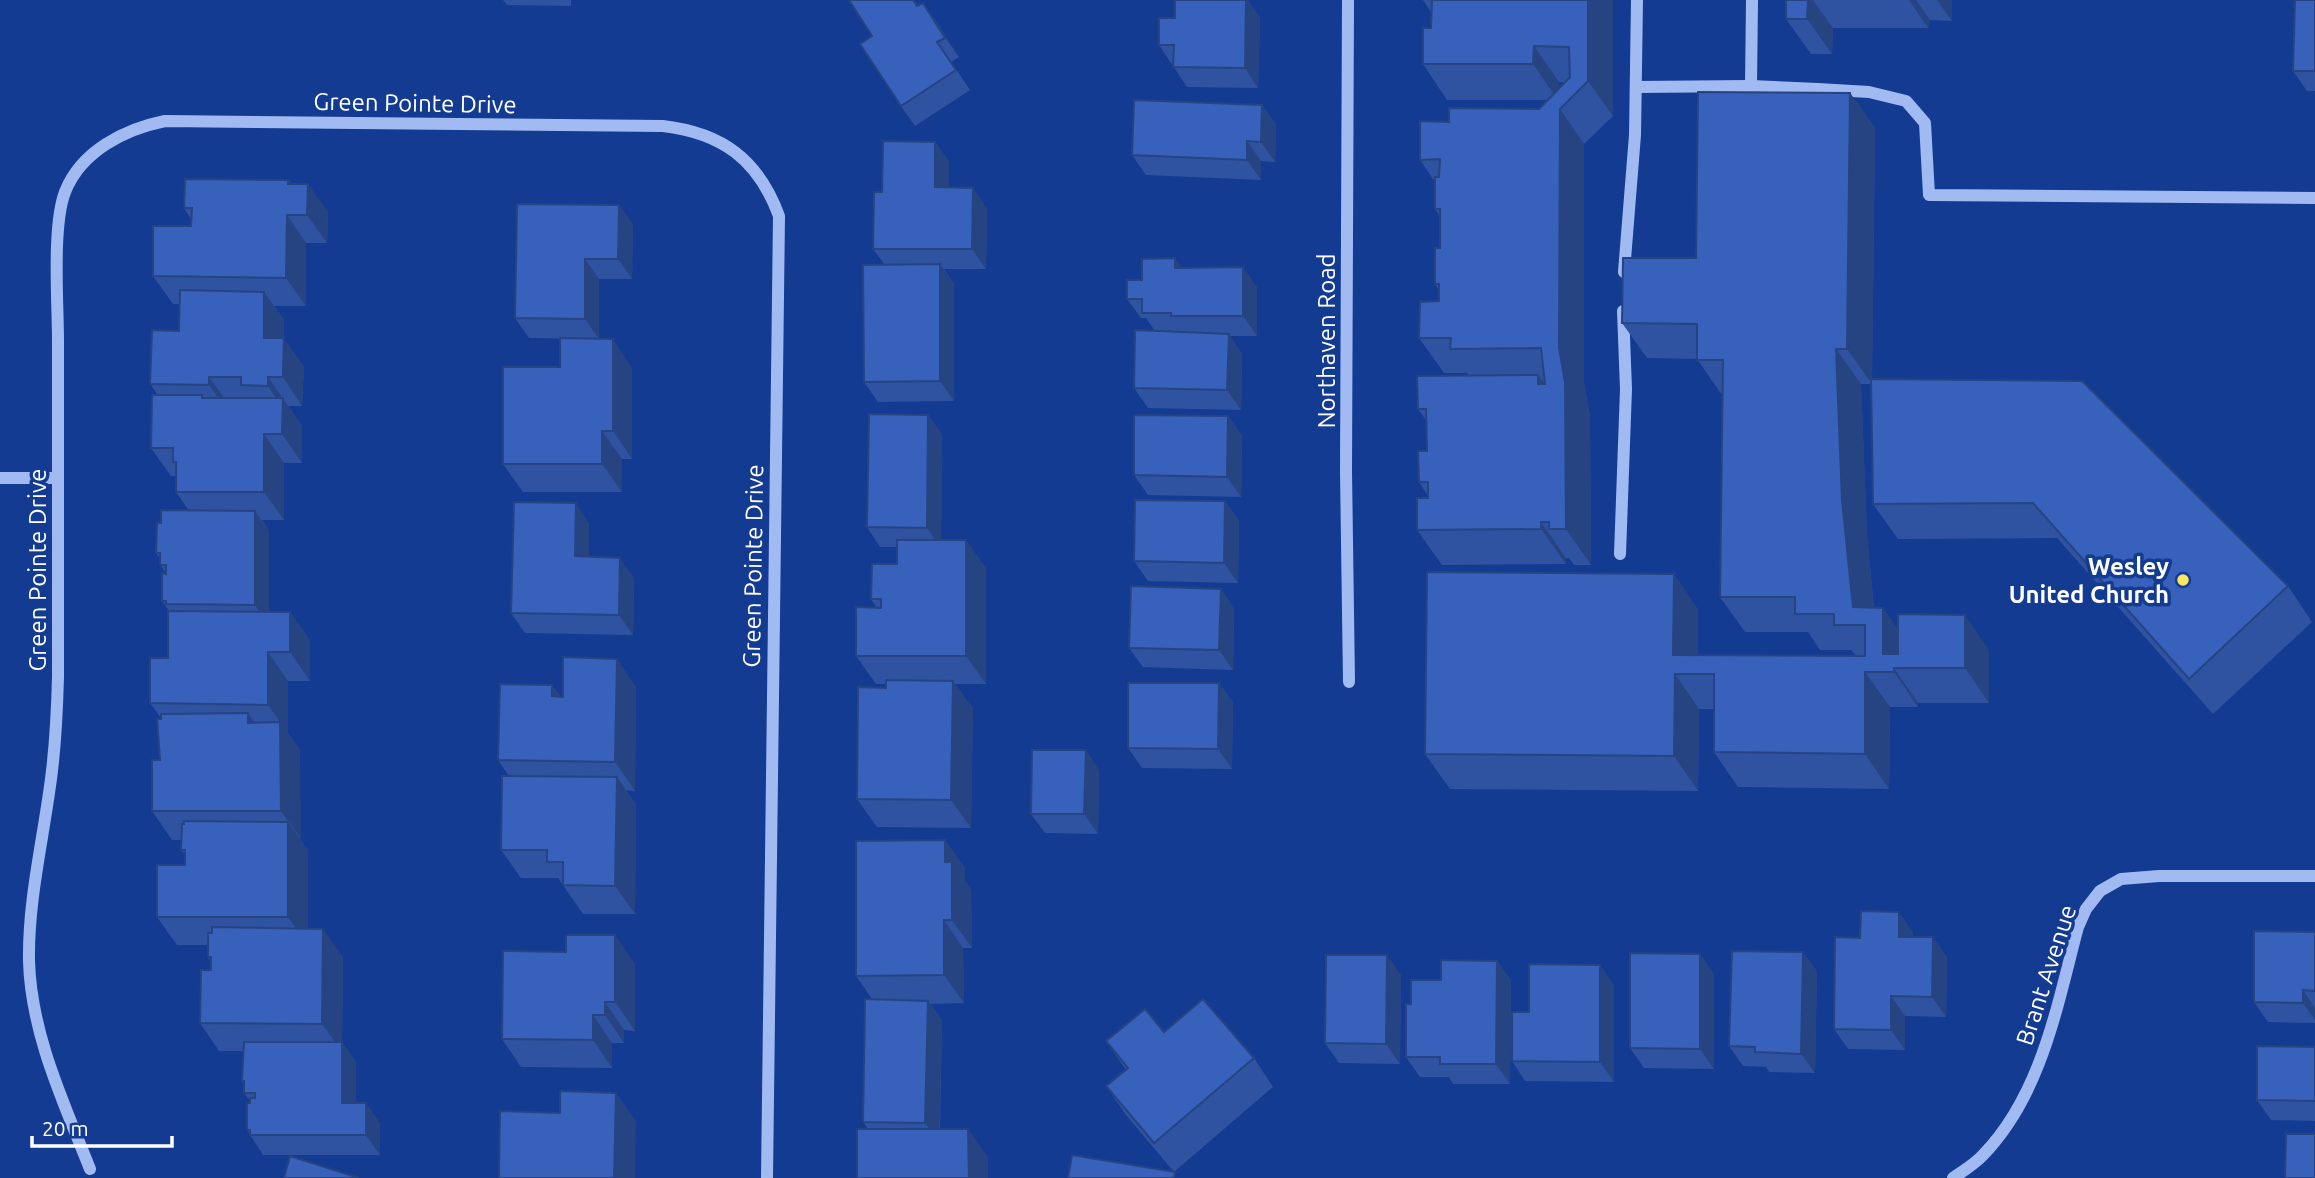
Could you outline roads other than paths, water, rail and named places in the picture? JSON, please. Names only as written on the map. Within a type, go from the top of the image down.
[{"type":"street","name":"Northaven Road","points":[[1348,0],[1346,471],[1349,681]]},
{"type":"street","points":[[1620,554],[1626,388],[1623,291],[1634,161],[1637,0]]},
{"type":"street","points":[[1751,86],[1752,0]]},
{"type":"street","points":[[1636,87],[1751,86],[1869,92],[1906,101],[1925,123],[1929,195],[2315,198]]},
{"type":"street","name":"Green Pointe Drive","points":[[90,1169],[54,1079],[40,1033],[29,963],[32,907],[56,734],[59,221],[65,192],[89,157],[124,133],[165,121],[663,126],[702,133],[736,152],[750,165],[772,198],[779,216],[767,1178]]},
{"type":"street","points":[[0,478],[58,478]]},
{"type":"street","name":"Brant Avenue","points":[[1953,1178],[1982,1156],[2007,1125],[2028,1089],[2042,1057],[2078,927],[2086,909],[2100,891],[2121,879],[2159,876],[2315,876]]},
{"type":"place","name":"Wesley United Church","points":[[2183,580]]}]
